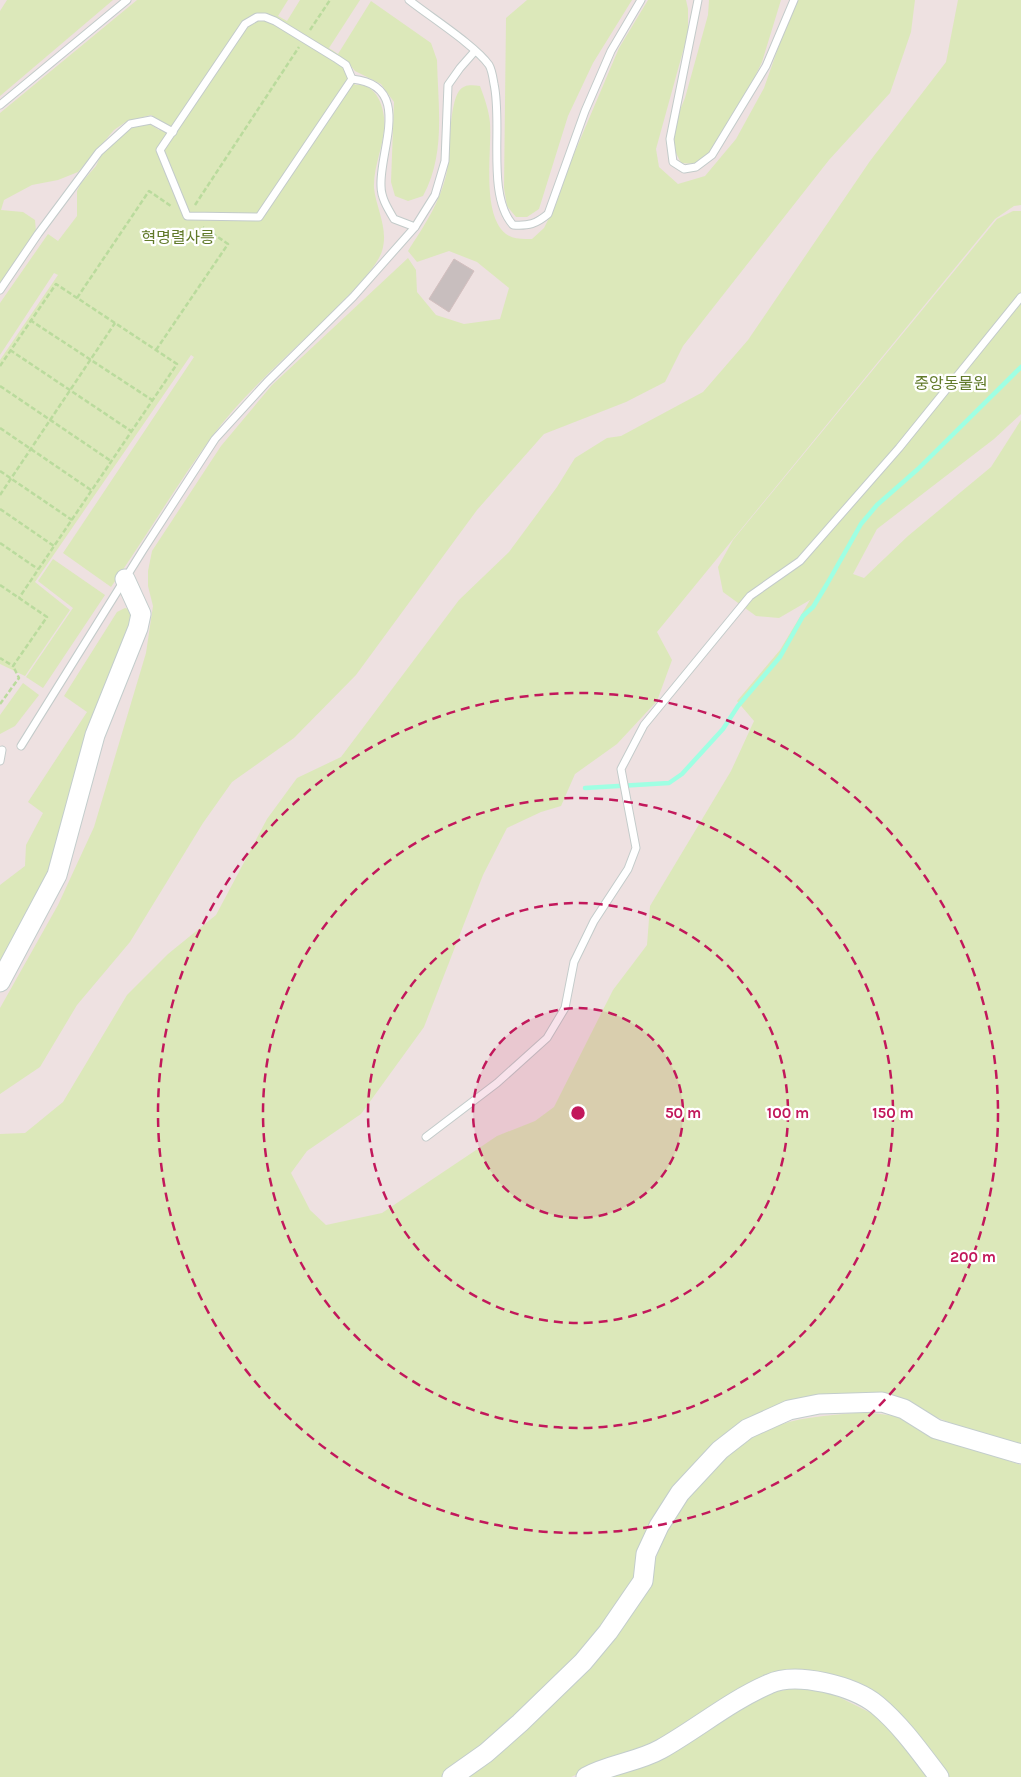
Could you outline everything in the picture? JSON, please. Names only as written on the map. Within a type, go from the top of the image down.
[{"type":"street","points":[[0,982],[57,875],[95,735],[138,628],[141,614],[125,579]]},
{"type":"street","points":[[452,1777],[486,1753],[583,1662],[608,1632],[642,1581],[646,1554],[659,1526],[680,1492],[720,1450],[747,1429],[796,1408],[819,1404],[882,1402],[904,1409],[936,1429],[1021,1454]]},
{"type":"street","points":[[586,1777],[660,1750],[713,1714],[770,1683],[788,1678],[823,1681],[876,1704],[907,1734],[939,1777]]},
{"type":"lane","points":[[0,105],[127,0]]},
{"type":"lane","points":[[409,0],[475,51],[490,66],[497,96],[499,198],[505,216],[513,225],[527,226],[538,223],[548,214],[585,111],[611,51],[641,0]]},
{"type":"lane","points":[[698,0],[670,139],[673,162],[684,169],[696,167],[712,155],[766,66],[794,0]]},
{"type":"lane","points":[[257,17],[271,18],[346,65],[352,80],[259,217],[187,216],[160,150],[250,19],[257,17]]},
{"type":"lane","points":[[21,746],[215,439],[267,382],[354,297],[415,227],[435,195],[444,161],[448,86],[475,51]]},
{"type":"lane","points":[[352,80],[365,81],[381,92],[388,106],[390,124],[381,186],[385,203],[394,218],[415,227]]},
{"type":"lane","points":[[0,290],[38,234],[99,152],[118,133],[130,124],[150,120],[173,132]]},
{"type":"lane","points":[[426,1137],[497,1083],[547,1038],[564,1008],[574,962],[594,921],[628,869],[636,848],[625,795],[622,769],[644,724],[750,596],[800,561],[899,448],[1021,297]]},
{"type":"lane","points":[[0,761],[2,750]]},
{"type":"path","points":[[187,216],[330,0]]},
{"type":"path","points":[[76,298],[127,224]]},
{"type":"path","points":[[156,350],[205,277]]},
{"type":"path","points":[[0,366],[56,284],[177,364],[19,598]]},
{"type":"path","points":[[30,320],[152,400]]},
{"type":"path","points":[[0,495],[115,323]]},
{"type":"path","points":[[10,350],[131,431]]},
{"type":"path","points":[[0,386],[111,461]]},
{"type":"path","points":[[0,428],[91,490]]},
{"type":"path","points":[[0,471],[72,520]]},
{"type":"path","points":[[0,509],[54,546]]},
{"type":"path","points":[[0,543],[38,569]]},
{"type":"path","points":[[0,585],[47,617],[13,666]]},
{"type":"path","points":[[0,658],[13,666],[18,678],[0,704]]},
{"type":"green space","points":[[7,0],[113,0],[0,96],[0,11]]},
{"type":"green space","name":"혁명렬사릉","points":[[137,0],[288,0],[278,16],[287,21],[300,0],[360,0],[329,48],[338,54],[371,1],[431,43],[437,60],[438,147],[435,164],[423,196],[408,201],[395,196],[391,182],[394,102],[381,84],[355,71],[351,66],[355,85],[367,87],[376,94],[384,117],[384,134],[374,179],[375,196],[384,235],[382,251],[378,259],[355,288],[224,420],[187,472],[111,587],[63,553],[194,357],[191,355],[35,582],[70,610],[25,676],[0,664],[0,360],[58,275],[54,273],[0,355],[0,303],[48,234],[58,241],[77,216],[77,191],[81,183],[96,166],[102,153],[129,129],[148,123],[159,130],[164,123],[151,115],[127,121],[114,130],[78,172],[58,180],[32,185],[4,200],[1,210],[23,212],[35,220],[36,232],[0,284],[0,113]]},
{"type":"green space","points":[[527,0],[632,0],[593,63],[568,116],[539,209],[527,217],[516,217],[507,206],[504,188],[506,18]]},
{"type":"green space","points":[[648,0],[686,0],[688,9],[688,33],[656,149],[659,167],[678,184],[705,176],[736,139],[764,88],[795,0],[915,0],[911,32],[890,93],[829,160],[683,346],[665,382],[626,402],[544,434],[477,510],[356,675],[294,738],[232,782],[203,823],[130,942],[77,1005],[40,1067],[0,1094],[0,1008],[58,905],[94,827],[146,653],[153,606],[148,586],[148,571],[152,551],[221,446],[272,385],[408,258],[416,270],[417,292],[436,315],[464,324],[500,319],[509,288],[477,262],[449,251],[417,262],[408,251],[441,193],[447,171],[453,107],[459,91],[466,86],[480,86],[487,108],[490,123],[490,198],[498,225],[509,236],[532,239],[544,228],[556,204],[571,161],[619,48]]},
{"type":"green space","points":[[709,0],[781,0],[762,62],[736,115],[712,154],[694,164],[681,163],[672,145],[674,124],[685,98],[708,15]]},
{"type":"green space","name":"중앙동물원","points":[[958,0],[1021,0],[1021,205],[1014,206],[995,219],[657,632],[672,660],[657,701],[617,744],[575,774],[561,806],[541,812],[507,828],[483,875],[424,1027],[361,1114],[307,1151],[291,1173],[310,1210],[326,1225],[382,1213],[497,1136],[535,1121],[554,1107],[613,990],[647,945],[650,906],[731,771],[754,721],[737,701],[780,650],[810,600],[779,618],[756,616],[723,592],[718,567],[733,540],[997,219],[1013,211],[1021,211],[1021,414],[994,439],[877,529],[853,574],[864,578],[908,536],[991,467],[1021,420],[1021,1449],[995,1441],[896,1401],[753,1419],[706,1450],[680,1482],[640,1556],[632,1586],[594,1639],[513,1720],[443,1777],[0,1777],[0,1134],[25,1133],[63,1102],[127,995],[168,954],[216,915],[267,819],[297,778],[341,757],[459,600],[509,552],[557,487],[575,458],[607,438],[621,436],[703,392],[748,340],[870,161],[946,62]]},
{"type":"green space","points":[[53,559],[105,595],[43,688],[26,677],[73,608],[38,581]]},
{"type":"green space","points":[[125,608],[133,610],[134,622],[54,866],[0,971],[0,885],[25,866],[26,845],[43,813],[28,802],[87,712],[64,696],[117,612]]},
{"type":"green space","points":[[23,683],[39,695],[15,726],[0,734],[0,715]]},
{"type":"green space","points":[[865,1412],[895,1416],[937,1437],[1021,1465],[1021,1777],[947,1777],[926,1744],[899,1717],[794,1671],[656,1744],[597,1765],[571,1777],[467,1777],[649,1579],[657,1554],[680,1507],[712,1467],[732,1450],[754,1436],[779,1425],[811,1418]]},
{"type":"green space","points":[[801,1687],[823,1689],[881,1718],[921,1766],[926,1777],[606,1777],[769,1693]]},
{"type":"building","points":[[454,259],[474,271],[449,312],[429,299]]},
{"type":"waterway","points":[[585,788],[669,783],[682,774],[723,729],[738,706],[780,657],[803,616],[813,607],[861,524],[877,505],[918,469],[1021,367]]}]
